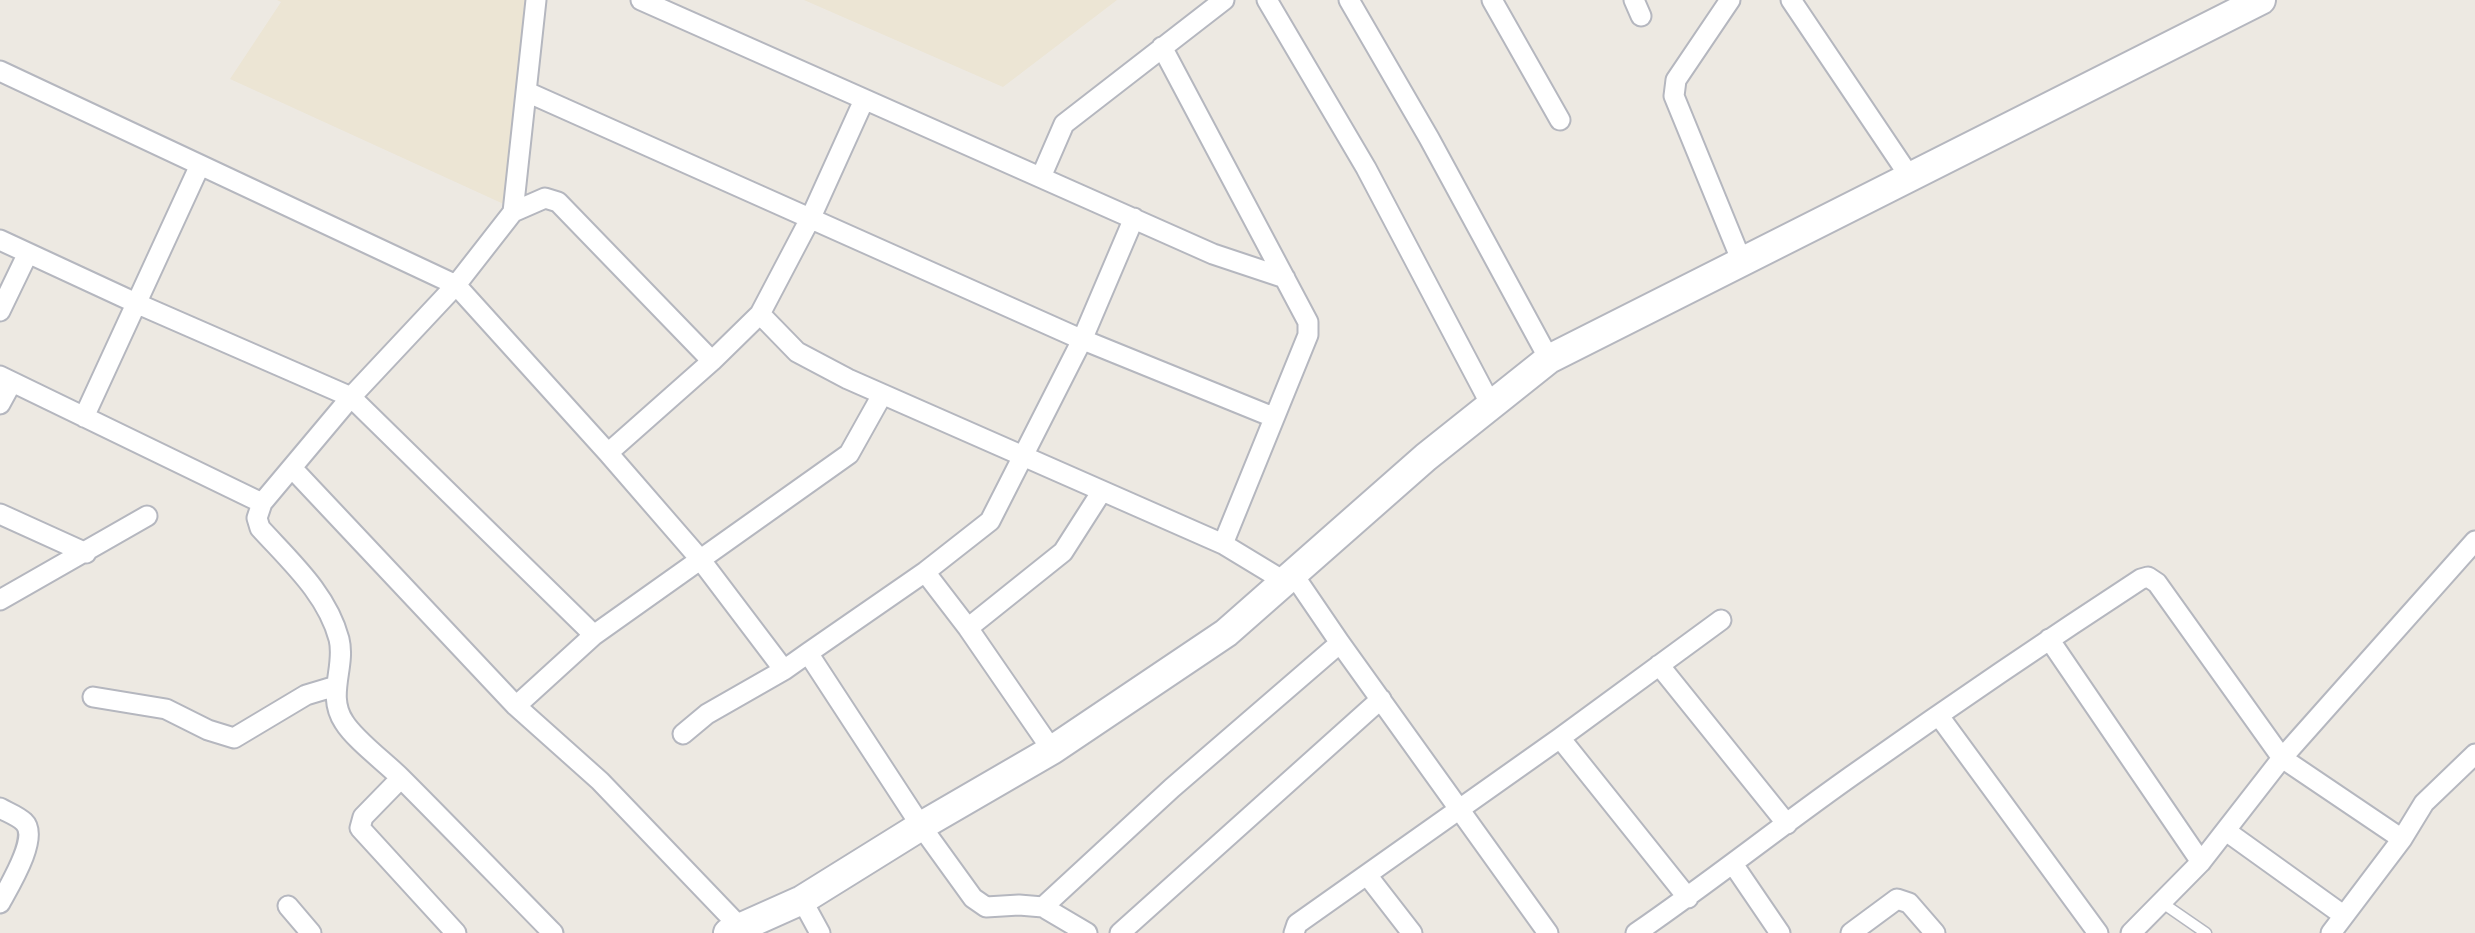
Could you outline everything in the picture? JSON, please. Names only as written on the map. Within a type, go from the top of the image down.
[{"type":"street","points":[[513,212],[536,0]]},
{"type":"street","points":[[641,0],[1213,254],[1285,278]]},
{"type":"street","points":[[1041,177],[1064,124],[1224,0]]},
{"type":"street","points":[[1267,0],[1366,168],[1491,405]]},
{"type":"street","points":[[1349,0],[1467,207],[1549,359]]},
{"type":"street","points":[[1492,0],[1560,120]]},
{"type":"street","points":[[1730,0],[1676,80],[1674,96],[1742,262]]},
{"type":"street","points":[[1791,0],[1910,177]]},
{"type":"street","points":[[292,468],[516,706],[600,781],[734,930],[802,900],[921,825],[1052,750],[1226,633],[1426,457],[1549,359],[2261,0]]},
{"type":"street","points":[[1162,47],[1308,321],[1308,335],[1223,544]]},
{"type":"street","points":[[0,71],[456,285],[700,559],[784,670]]},
{"type":"street","points":[[527,92],[1083,340],[1273,417]]},
{"type":"street","points":[[608,453],[712,361],[760,314],[811,217],[864,100]]},
{"type":"street","points":[[84,417],[200,165]]},
{"type":"street","points":[[553,933],[401,778],[345,725],[337,708],[340,642],[328,609],[310,583],[260,528],[257,517],[262,503],[351,397],[456,285],[513,212],[545,198],[558,202],[712,361]]},
{"type":"street","points":[[682,734],[707,714],[784,670],[925,572],[990,522],[1083,340],[1134,218]]},
{"type":"street","points":[[0,240],[351,397],[594,635]]},
{"type":"street","points":[[0,311],[28,253]]},
{"type":"street","points":[[760,314],[797,352],[882,394],[1223,544],[1288,578],[1340,643],[1548,933]]},
{"type":"street","points":[[0,404],[6,379],[262,503]]},
{"type":"street","points":[[516,706],[594,635],[849,454],[882,394]]},
{"type":"street","points":[[968,628],[1063,552],[1102,491]]},
{"type":"street","points":[[0,513],[86,553]]},
{"type":"street","points":[[0,600],[147,516]]},
{"type":"street","points":[[2131,933],[2201,862],[2282,758],[2475,541]]},
{"type":"street","points":[[925,572],[968,628],[1052,750]]},
{"type":"street","points":[[1636,933],[1939,716],[2141,579],[2152,579],[2282,758],[2402,839]]},
{"type":"street","points":[[1294,933],[1297,924],[1721,620]]},
{"type":"street","points":[[2049,639],[2201,862]]},
{"type":"street","points":[[1043,907],[1172,788],[1340,643]]},
{"type":"street","points":[[808,653],[921,825],[973,898],[982,906],[1043,907],[1087,933]]},
{"type":"street","points":[[1659,665],[1787,824]]},
{"type":"street","points":[[93,697],[166,709],[208,730],[233,738],[306,695],[336,686]]},
{"type":"street","points":[[1120,933],[1381,699]]},
{"type":"street","points":[[1939,716],[2098,933]]},
{"type":"street","points":[[1560,738],[1688,898]]},
{"type":"street","points":[[2331,933],[2402,839],[2424,803],[2475,754]]},
{"type":"street","points":[[401,778],[363,817],[360,828],[456,933]]},
{"type":"street","points":[[0,808],[25,822],[28,829],[24,857],[0,903]]},
{"type":"street","points":[[2226,831],[2343,915]]},
{"type":"street","points":[[1733,864],[1780,933]]},
{"type":"street","points":[[1367,875],[1412,933]]},
{"type":"street","points":[[1851,933],[1897,898],[1909,903],[1935,933]]},
{"type":"street","points":[[802,900],[820,933]]},
{"type":"street","points":[[288,906],[311,933]]},
{"type":"lane","points":[[2161,902],[2206,933]]},
{"type":"shaded area","points":[[277,0],[528,0],[508,206],[230,79],[281,2]]},
{"type":"shaded area","points":[[804,0],[1117,0],[1003,87]]}]
